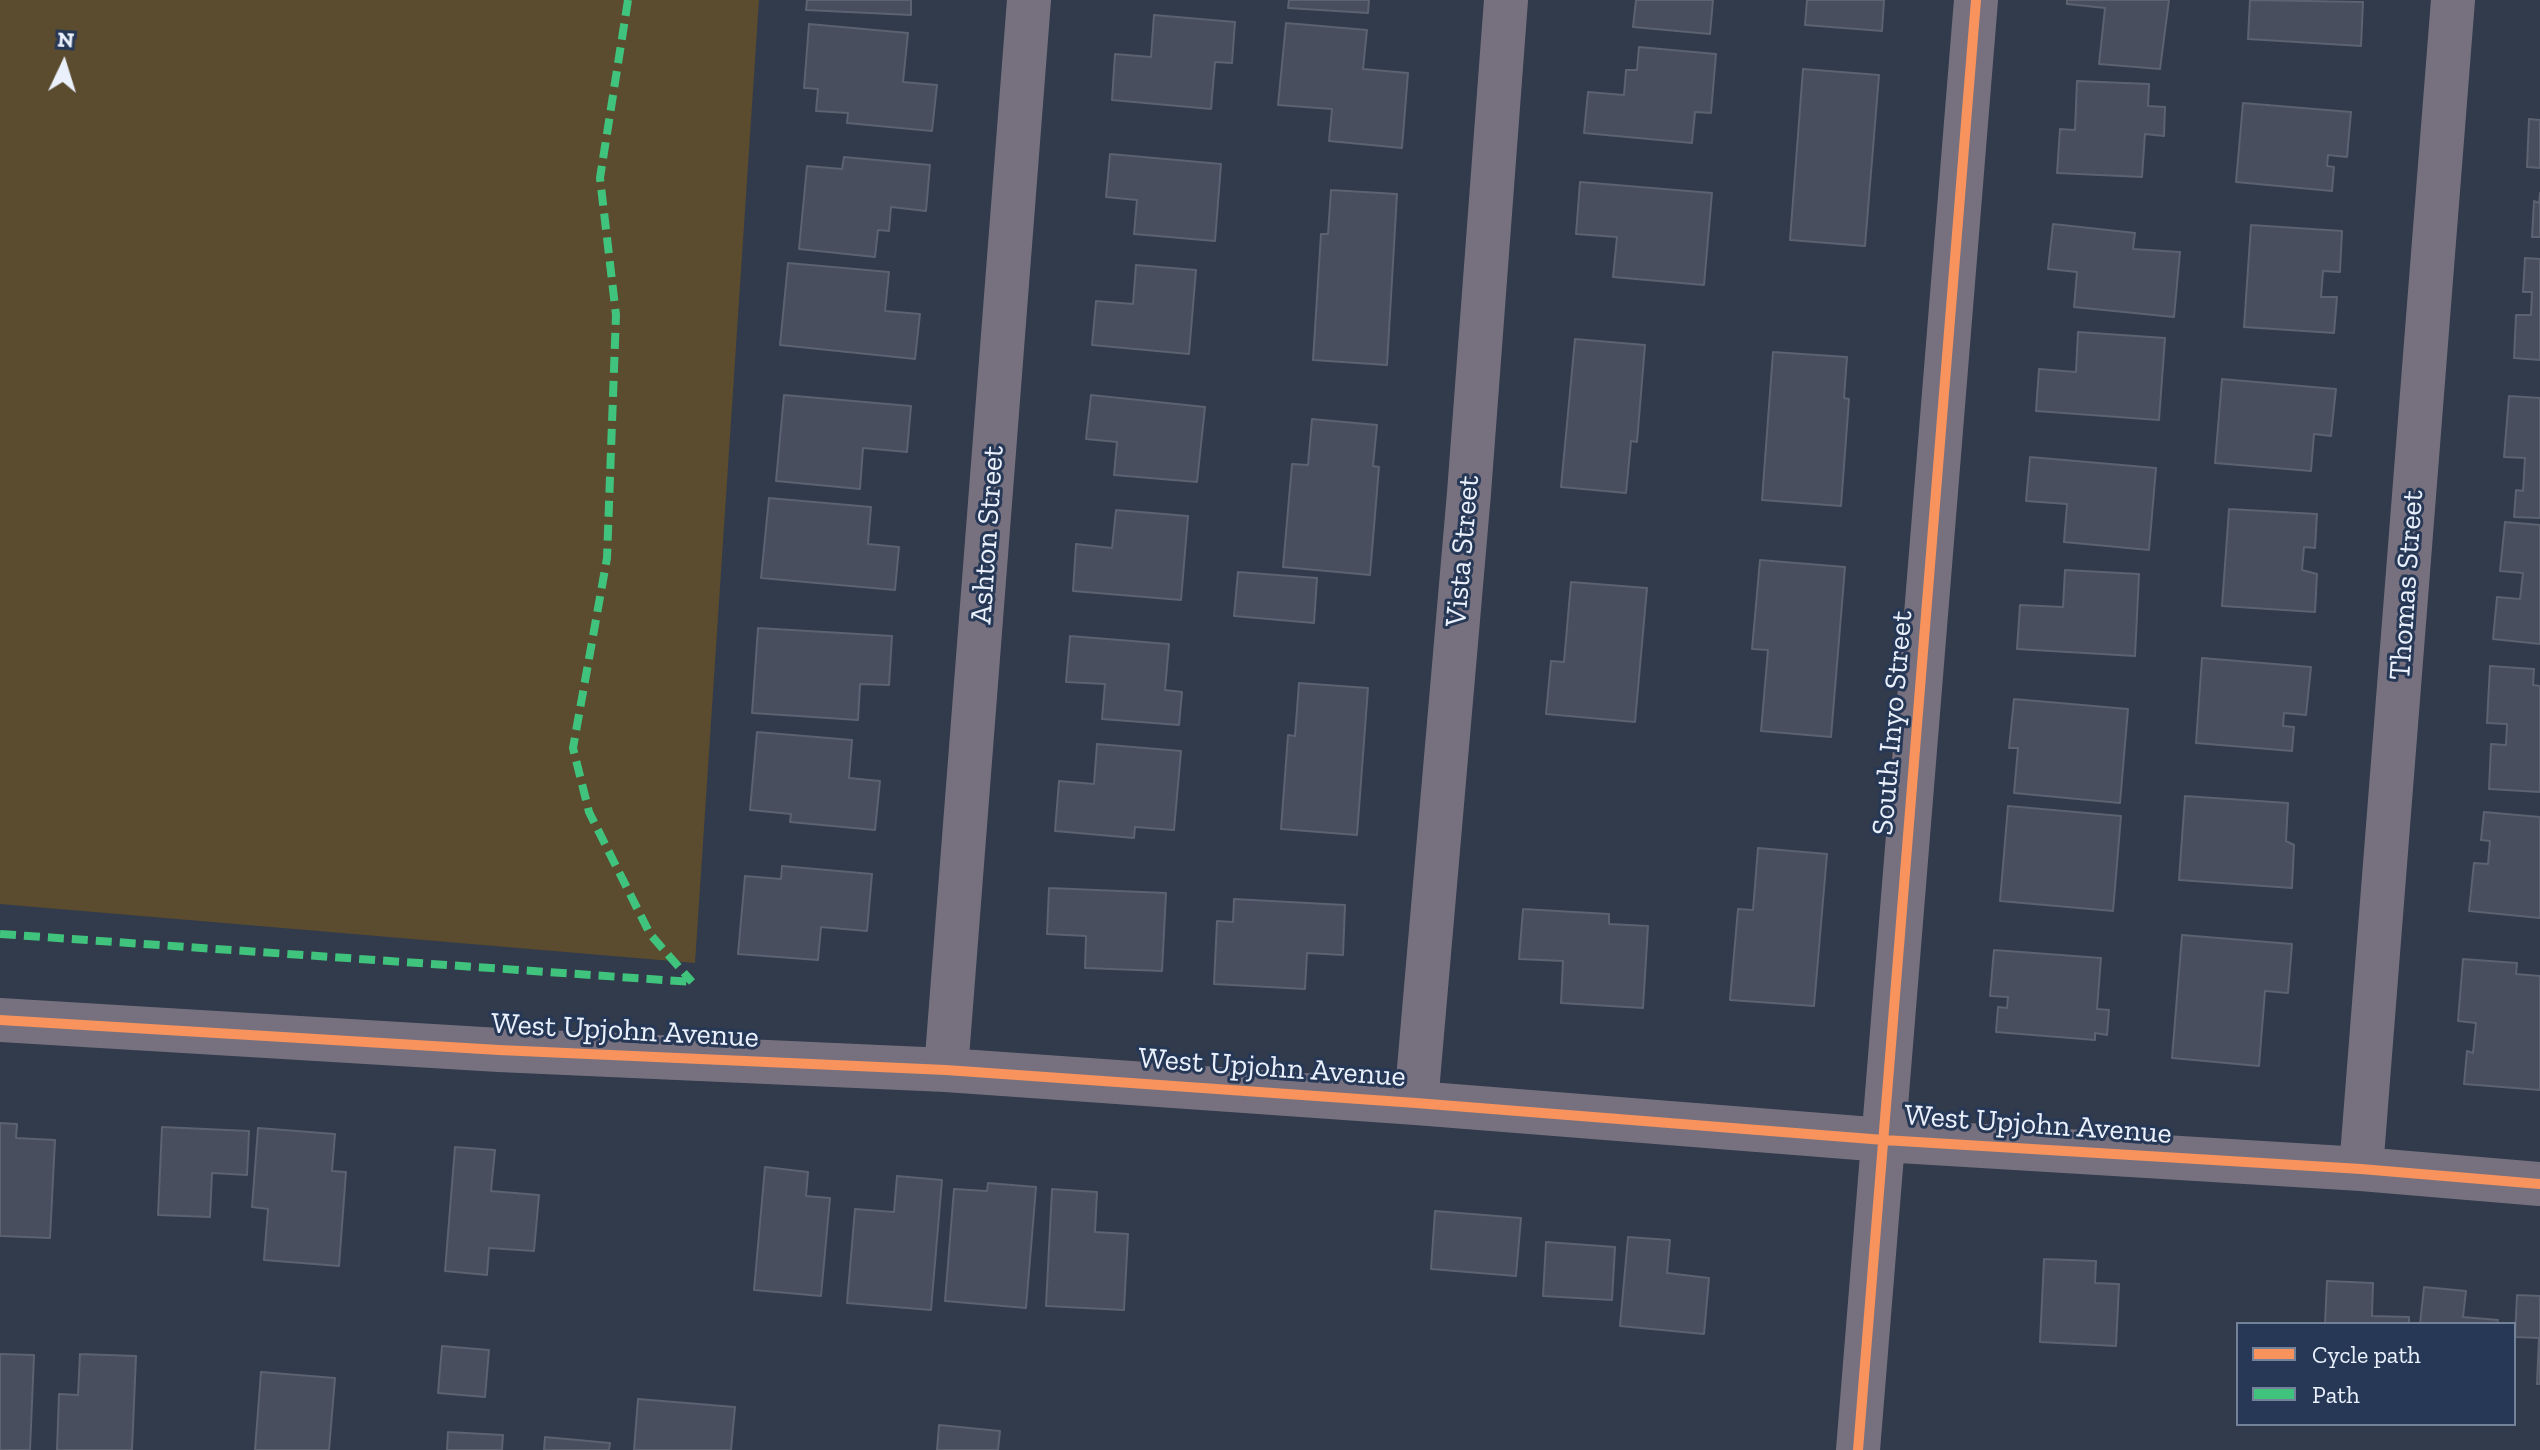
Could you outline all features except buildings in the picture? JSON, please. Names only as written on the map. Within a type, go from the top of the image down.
[{"type":"street","name":"Ashton Street","points":[[946,1070],[1029,0]]},
{"type":"street","name":"Vista Street","points":[[1416,1103],[1469,493],[1506,0]]},
{"type":"street","name":"South Inyo Street","points":[[1858,1450],[1976,0]]},
{"type":"street","name":"Thomas Street","points":[[2361,1169],[2453,0]]},
{"type":"street","name":"West Upjohn Avenue","points":[[0,1020],[483,1049],[946,1070],[1884,1140],[2361,1169],[2540,1184]]},
{"type":"shaded area","points":[[0,0],[759,0],[695,963],[0,904]]},
{"type":"marked path","points":[[628,0],[600,178],[616,315],[607,558],[573,748],[589,812],[650,934],[692,982]]},
{"type":"marked path","points":[[0,934],[692,982]]},
{"type":"cycle path","points":[[1858,1450],[1976,0]]},
{"type":"cycle path","points":[[0,1020],[499,1050],[946,1070],[1884,1140],[2361,1169],[2540,1184]]}]
